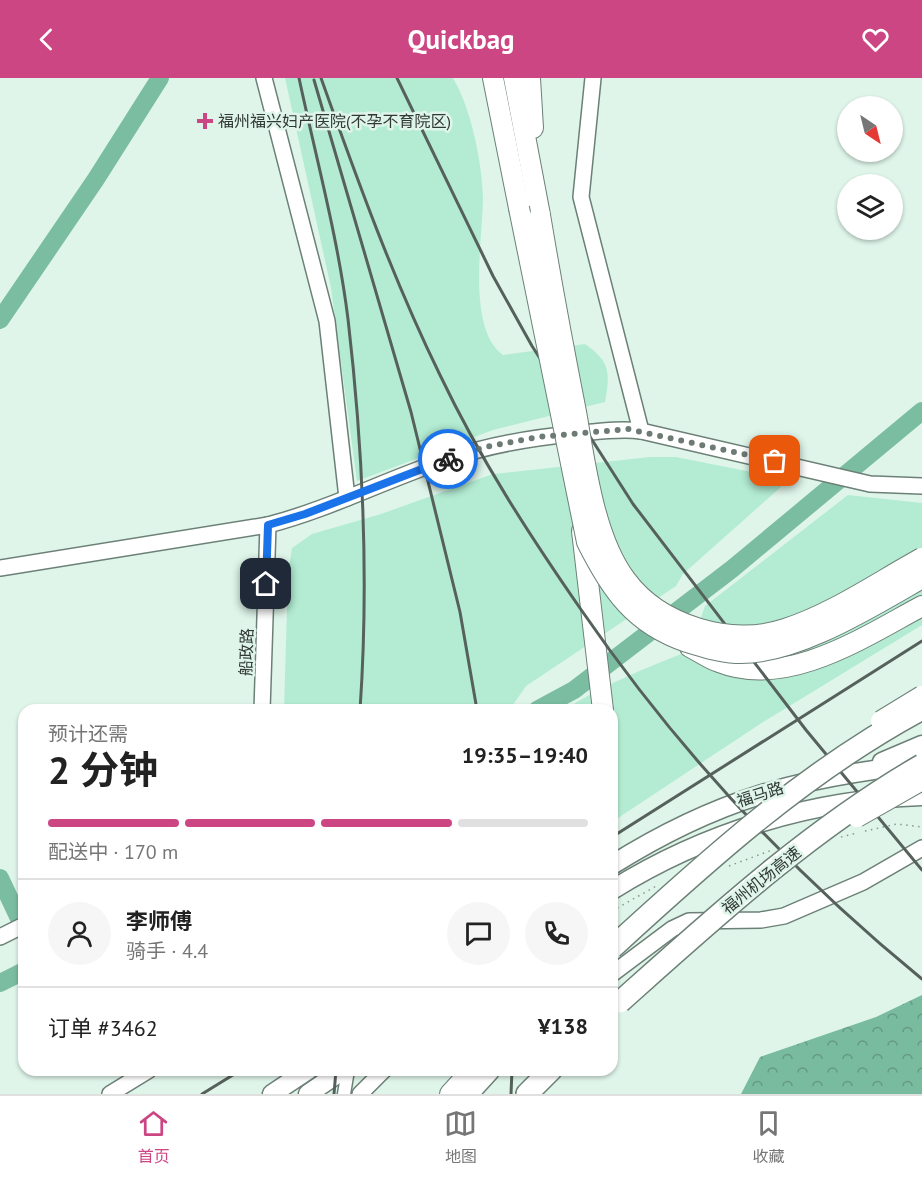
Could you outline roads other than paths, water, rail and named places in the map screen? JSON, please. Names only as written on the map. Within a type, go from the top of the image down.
[{"type":"highway","points":[[514,78],[587,471],[601,530],[625,580],[649,604],[675,619],[709,631],[747,636],[784,630],[824,613],[922,558]]},
{"type":"highway","points":[[530,78],[534,185]]},
{"type":"highway","points":[[493,81],[587,542],[605,579],[637,616],[720,663],[776,669],[809,660],[852,643],[922,606]]},
{"type":"highway","points":[[580,510],[584,566],[602,704]]},
{"type":"highway","points":[[669,636],[710,649],[739,653],[776,647],[851,618],[922,578]]},
{"type":"highway","points":[[618,942],[695,871],[795,790],[846,744],[922,696]]},
{"type":"highway","points":[[795,790],[922,709]]},
{"type":"highway","name":"福州机场高速","points":[[618,1005],[718,914],[792,854],[844,815],[922,765]]},
{"type":"highway","points":[[792,854],[922,780]]},
{"type":"highway","points":[[450,1094],[466,1076]]},
{"type":"highway","points":[[467,1094],[484,1076]]},
{"type":"highway","points":[[527,1094],[544,1076]]},
{"type":"main road","points":[[856,772],[922,745]]},
{"type":"main road","name":"福马路","points":[[618,863],[706,814],[747,797],[789,785],[856,772],[922,765]]},
{"type":"main road","name":"福马路","points":[[618,887],[668,858],[746,827],[813,808],[922,796]]},
{"type":"main road","points":[[272,1094],[299,1076]]},
{"type":"main road","points":[[308,1094],[334,1076]]},
{"type":"street","points":[[264,78],[327,321],[347,498]]},
{"type":"street","points":[[593,78],[581,197],[641,431]]},
{"type":"street","points":[[0,568],[268,525],[347,498],[446,459],[538,437],[604,431],[641,431],[870,484],[922,486]]},
{"type":"street","name":"船政路","points":[[261,704],[268,525]]},
{"type":"street","points":[[618,969],[672,928],[689,921],[761,920],[784,916],[863,882],[922,848]]},
{"type":"street","points":[[0,937],[18,928]]},
{"type":"street","points":[[110,1094],[138,1076]]},
{"type":"street","points":[[344,1094],[347,1076]]},
{"type":"street","points":[[360,1094],[378,1076]]},
{"type":"waterway","points":[[0,320],[96,179],[160,78]]},
{"type":"waterway","points":[[548,704],[574,690],[732,569],[922,411]]},
{"type":"waterway","points":[[0,878],[18,916]]},
{"type":"waterway","points":[[0,983],[18,974]]},
{"type":"railway","points":[[299,78],[339,258],[353,368],[363,514],[364,612],[360,704]]},
{"type":"railway","points":[[321,78],[376,228],[423,339],[455,406],[506,496],[582,611],[657,712],[739,807],[827,896],[922,979]]},
{"type":"railway","points":[[397,78],[493,276],[532,346],[633,504],[806,730],[922,870]]},
{"type":"railway","points":[[314,80],[411,412],[460,612],[476,704]]},
{"type":"railway","points":[[618,833],[922,641]]},
{"type":"railway","points":[[202,1094],[231,1076]]},
{"type":"railway","points":[[334,1094],[336,1076]]},
{"type":"railway","points":[[511,1094],[512,1076]]},
{"type":"place","name":"福州福兴妇产医院(不孕不育院区)","points":[[205,121]]}]
